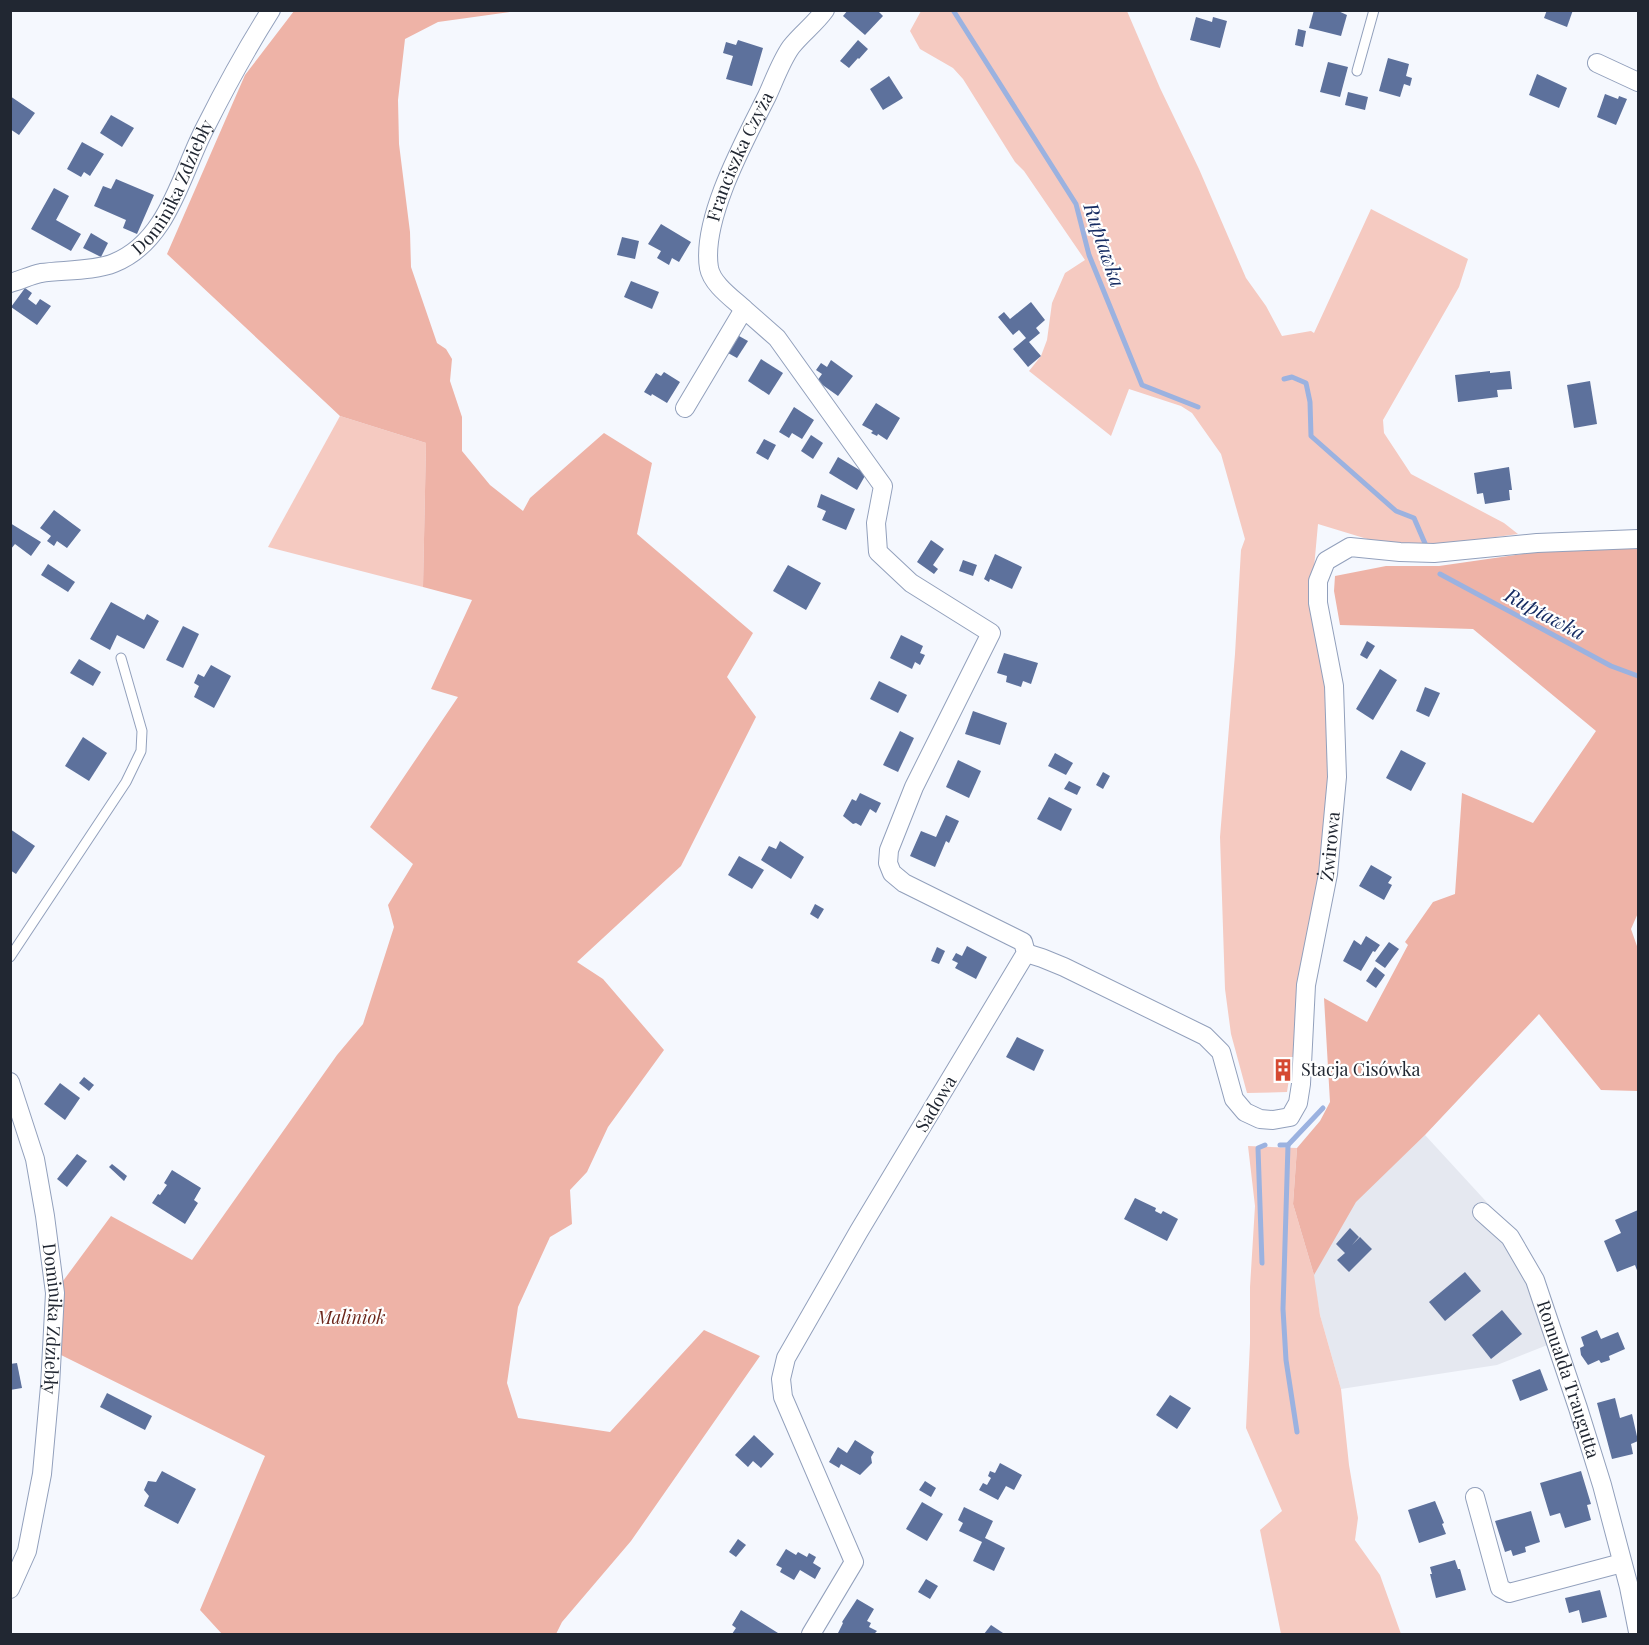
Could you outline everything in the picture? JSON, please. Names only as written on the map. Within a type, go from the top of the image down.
[{"type":"street","name":"Dominika Zdziebły","points":[[10,283],[40,274],[113,264],[131,254],[147,240],[165,218],[204,129],[246,48],[272,10]]},
{"type":"street","name":"Franciszka Czyża","points":[[825,10],[815,24],[791,47],[732,168],[716,209],[708,251],[710,270],[717,283],[777,338],[883,486],[876,523],[878,552],[911,583],[991,633],[914,787],[889,850],[888,863],[892,873],[904,883],[1023,942],[1026,953]]},
{"type":"street","points":[[1597,63],[1638,82]]},
{"type":"street","points":[[685,408],[744,309]]},
{"type":"street","name":"Żwirowa","points":[[1026,953],[1053,963],[1205,1036],[1221,1052],[1234,1099],[1245,1112],[1260,1119],[1273,1120],[1290,1116],[1298,1103],[1301,1084],[1305,985],[1314,951],[1328,874],[1337,777],[1334,687],[1318,603],[1318,581],[1326,561],[1350,548],[1434,553],[1537,543],[1638,539]]},
{"type":"street","name":"Sadowa","points":[[811,1635],[854,1562],[783,1397],[781,1379],[786,1358],[859,1231],[1026,953]]},
{"type":"street","name":"Dominika Zdziebły","points":[[10,1082],[35,1159],[55,1293],[42,1474],[27,1551],[10,1589]]},
{"type":"street","name":"Romualda Traugutta","points":[[1482,1212],[1510,1237],[1535,1281],[1582,1419],[1622,1563],[1638,1632]]},
{"type":"street","points":[[1475,1497],[1500,1588],[1509,1593],[1622,1563]]},
{"type":"lane","points":[[1357,71],[1374,10]]},
{"type":"lane","points":[[10,957],[126,782],[141,751],[142,731],[121,658]]},
{"type":"shaded area","points":[[921,11],[1127,11],[1246,278],[1266,306],[1282,336],[1311,331],[1314,333],[1371,209],[1468,259],[1459,287],[1383,420],[1384,433],[1411,474],[1504,523],[1518,534],[1437,545],[1387,545],[1318,524],[1314,568],[1325,661],[1330,815],[1287,1092],[1247,1093],[1231,1034],[1225,989],[1220,837],[1241,550],[1245,539],[1221,454],[1192,413],[1181,406],[1129,389],[1111,436],[1029,371],[1041,356],[1047,340],[1052,303],[1065,273],[1085,260],[1024,171],[1015,162],[963,79],[953,68],[920,49],[910,31]]},
{"type":"shaded area","points":[[340,416],[426,443],[423,587],[268,547]]},
{"type":"shaded area","points":[[1425,1135],[1516,1234],[1560,1340],[1497,1365],[1341,1389],[1320,1315],[1313,1276],[1355,1202]]},
{"type":"shaded area","points":[[1248,1146],[1297,1148],[1293,1204],[1314,1275],[1320,1315],[1341,1389],[1349,1465],[1358,1518],[1355,1540],[1380,1575],[1401,1634],[1281,1634],[1260,1530],[1282,1511],[1246,1428],[1255,1206]]},
{"type":"green space","name":"Maliniok","points":[[294,11],[517,11],[438,22],[405,39],[398,100],[399,144],[410,232],[411,267],[437,343],[446,349],[452,359],[450,381],[462,417],[462,451],[490,485],[523,511],[530,498],[604,433],[652,463],[637,534],[753,633],[727,677],[756,717],[681,866],[577,962],[603,979],[664,1050],[608,1127],[587,1172],[570,1190],[572,1224],[550,1237],[518,1307],[507,1383],[518,1418],[610,1432],[704,1330],[760,1356],[631,1541],[562,1622],[556,1634],[222,1634],[200,1610],[265,1456],[61,1355],[63,1281],[111,1216],[192,1260],[337,1055],[363,1024],[394,927],[388,905],[413,864],[370,827],[458,697],[431,689],[472,600],[423,587],[426,443],[340,416],[167,254],[245,75]]},
{"type":"green space","points":[[1638,545],[1638,913],[1631,929],[1638,949],[1638,1091],[1601,1090],[1539,1014],[1425,1135],[1356,1202],[1314,1275],[1293,1204],[1297,1148],[1320,1121],[1330,1102],[1324,998],[1367,1022],[1408,945],[1405,942],[1433,902],[1455,894],[1462,793],[1533,823],[1596,731],[1473,629],[1340,625],[1334,591],[1335,576],[1386,566],[1439,566],[1577,546]]},
{"type":"building","points":[[848,10],[877,10],[883,16],[865,35],[843,16]]},
{"type":"building","points":[[1314,10],[1336,10],[1347,15],[1341,36],[1309,28]]},
{"type":"building","points":[[1547,10],[1573,10],[1567,27],[1544,18]]},
{"type":"building","points":[[1196,17],[1212,22],[1213,17],[1227,21],[1220,48],[1190,40]]},
{"type":"building","points":[[1298,29],[1306,31],[1303,47],[1295,45]]},
{"type":"building","points":[[738,40],[763,48],[752,86],[726,79],[733,56],[723,53],[726,42],[736,45]]},
{"type":"building","points":[[858,40],[868,49],[849,68],[840,61]]},
{"type":"building","points":[[1388,58],[1409,64],[1406,76],[1412,78],[1410,86],[1404,84],[1400,97],[1379,91]]},
{"type":"building","points":[[1328,62],[1348,67],[1340,97],[1320,92]]},
{"type":"building","points":[[1537,74],[1567,88],[1559,108],[1529,95]]},
{"type":"building","points":[[889,76],[903,98],[883,110],[870,89]]},
{"type":"building","points":[[1348,92],[1368,97],[1365,110],[1345,105]]},
{"type":"building","points":[[1605,94],[1618,99],[1619,96],[1627,99],[1616,125],[1597,117]]},
{"type":"building","points":[[10,96],[35,113],[19,135],[10,129]]},
{"type":"building","points":[[111,115],[134,128],[122,147],[100,133]]},
{"type":"building","points":[[82,142],[104,154],[90,176],[84,172],[81,177],[67,169]]},
{"type":"building","points":[[116,179],[154,195],[137,234],[123,228],[126,220],[94,206],[103,186],[111,189]]},
{"type":"building","points":[[54,188],[69,196],[56,220],[81,234],[71,251],[31,229]]},
{"type":"building","points":[[661,224],[691,242],[679,262],[672,258],[669,265],[657,258],[661,251],[648,244]]},
{"type":"building","points":[[91,233],[108,243],[101,257],[83,248]]},
{"type":"building","points":[[622,237],[639,241],[635,259],[617,255]]},
{"type":"building","points":[[631,281],[659,292],[652,309],[624,297]]},
{"type":"building","points":[[25,288],[32,293],[28,299],[36,305],[40,299],[51,306],[37,325],[11,307]]},
{"type":"building","points":[[1031,302],[1045,320],[1036,328],[1040,333],[1029,342],[1041,356],[1028,367],[1013,349],[1026,338],[1019,330],[1013,335],[998,317],[1004,312],[1010,319]]},
{"type":"building","points":[[739,336],[748,341],[737,358],[728,353]]},
{"type":"building","points":[[761,359],[783,373],[769,395],[748,381]]},
{"type":"building","points":[[831,360],[853,376],[838,396],[817,381],[822,374],[816,370],[821,363],[827,367]]},
{"type":"building","points":[[1490,371],[1490,373],[1510,371],[1512,389],[1497,390],[1498,397],[1458,402],[1455,375]]},
{"type":"building","points":[[664,372],[680,382],[667,403],[644,392],[656,373],[661,376]]},
{"type":"building","points":[[1590,381],[1597,424],[1574,428],[1567,385]]},
{"type":"building","points":[[876,403],[900,418],[887,440],[878,434],[877,436],[871,433],[873,431],[862,425]]},
{"type":"building","points":[[794,407],[814,420],[802,439],[792,433],[789,438],[779,432]]},
{"type":"building","points":[[811,435],[823,443],[813,459],[801,451]]},
{"type":"building","points":[[764,439],[776,445],[768,460],[756,453]]},
{"type":"building","points":[[838,457],[866,474],[857,490],[829,473]]},
{"type":"building","points":[[1509,467],[1512,490],[1509,490],[1510,500],[1485,504],[1483,493],[1477,494],[1474,473]]},
{"type":"building","points":[[821,494],[855,509],[846,530],[822,520],[826,511],[817,507]]},
{"type":"building","points":[[54,510],[81,530],[67,548],[57,541],[54,546],[47,541],[51,536],[40,528]]},
{"type":"building","points":[[10,523],[41,542],[31,556],[15,544],[10,550]]},
{"type":"building","points":[[931,540],[944,549],[933,565],[938,569],[934,574],[917,562]]},
{"type":"building","points":[[995,554],[1022,567],[1012,589],[990,579],[989,582],[984,579]]},
{"type":"building","points":[[963,560],[977,565],[973,576],[959,571]]},
{"type":"building","points":[[48,564],[75,582],[68,592],[41,575]]},
{"type":"building","points":[[788,565],[821,583],[806,610],[773,591]]},
{"type":"building","points":[[111,602],[144,620],[147,614],[159,621],[144,649],[117,635],[110,650],[90,639]]},
{"type":"building","points":[[183,626],[199,634],[183,668],[166,660]]},
{"type":"building","points":[[901,635],[923,646],[920,653],[925,655],[920,665],[915,662],[912,669],[890,658]]},
{"type":"building","points":[[1367,641],[1375,646],[1367,659],[1360,655]]},
{"type":"building","points":[[1004,653],[1038,663],[1031,684],[1023,681],[1021,687],[1006,682],[1007,676],[997,673]]},
{"type":"building","points":[[79,659],[101,672],[93,686],[70,673]]},
{"type":"building","points":[[211,665],[231,676],[214,708],[194,697],[199,686],[194,683],[198,674],[204,677]]},
{"type":"building","points":[[1380,669],[1397,680],[1373,720],[1356,709]]},
{"type":"building","points":[[879,681],[907,695],[898,713],[870,699]]},
{"type":"building","points":[[1425,687],[1440,693],[1429,717],[1416,711]]},
{"type":"building","points":[[973,711],[1007,723],[1000,745],[965,734]]},
{"type":"building","points":[[900,731],[914,738],[898,772],[883,765]]},
{"type":"building","points":[[83,737],[107,753],[89,781],[65,766]]},
{"type":"building","points":[[1401,750],[1426,763],[1411,791],[1386,778]]},
{"type":"building","points":[[1055,753],[1073,763],[1066,775],[1048,766]]},
{"type":"building","points":[[958,760],[981,771],[969,798],[946,787]]},
{"type":"building","points":[[1103,772],[1110,776],[1103,789],[1096,785]]},
{"type":"building","points":[[1069,781],[1081,787],[1077,795],[1064,789]]},
{"type":"building","points":[[860,793],[881,803],[876,813],[870,809],[861,826],[853,824],[843,816],[852,799],[856,801]]},
{"type":"building","points":[[1049,797],[1072,809],[1061,831],[1037,819]]},
{"type":"building","points":[[946,815],[959,821],[949,843],[946,841],[935,867],[910,856],[921,831],[936,837]]},
{"type":"building","points":[[10,829],[35,846],[16,874],[10,870]]},
{"type":"building","points":[[780,841],[804,857],[791,879],[761,860],[769,846],[776,849]]},
{"type":"building","points":[[739,856],[764,870],[752,889],[728,875]]},
{"type":"building","points":[[1371,865],[1392,877],[1388,883],[1392,885],[1384,900],[1359,886]]},
{"type":"building","points":[[815,904],[824,909],[818,919],[810,914]]},
{"type":"building","points":[[1366,936],[1380,945],[1375,952],[1373,951],[1361,971],[1343,961],[1354,940],[1361,945]]},
{"type":"building","points":[[1389,942],[1399,949],[1385,968],[1375,961]]},
{"type":"building","points":[[967,946],[987,957],[976,979],[955,968],[958,963],[952,960],[956,953],[962,956]]},
{"type":"building","points":[[937,947],[945,951],[939,964],[931,961]]},
{"type":"building","points":[[1375,967],[1385,975],[1376,988],[1366,981]]},
{"type":"building","points":[[1017,1037],[1044,1050],[1034,1071],[1006,1057]]},
{"type":"building","points":[[84,1077],[94,1085],[89,1091],[79,1083]]},
{"type":"building","points":[[60,1083],[80,1098],[65,1120],[44,1104]]},
{"type":"building","points":[[77,1154],[87,1161],[67,1187],[57,1179]]},
{"type":"building","points":[[112,1164],[127,1176],[124,1181],[109,1167]]},
{"type":"building","points":[[172,1170],[201,1188],[194,1200],[198,1203],[185,1224],[152,1203],[167,1185],[164,1183]]},
{"type":"building","points":[[1135,1198],[1156,1208],[1155,1211],[1161,1214],[1163,1211],[1178,1219],[1167,1241],[1124,1219]]},
{"type":"building","points":[[1638,1210],[1638,1273],[1635,1265],[1617,1272],[1604,1241],[1621,1233],[1615,1220]]},
{"type":"building","points":[[1350,1228],[1359,1237],[1352,1245],[1360,1237],[1372,1249],[1349,1272],[1337,1260],[1345,1253],[1336,1244]]},
{"type":"building","points":[[1465,1272],[1481,1291],[1445,1321],[1429,1302]]},
{"type":"building","points":[[1502,1310],[1522,1334],[1491,1359],[1472,1335]]},
{"type":"building","points":[[1597,1330],[1601,1339],[1618,1332],[1625,1349],[1609,1356],[1610,1360],[1601,1363],[1599,1360],[1588,1365],[1581,1355],[1580,1348],[1584,1346],[1581,1337]]},
{"type":"building","points":[[17,1363],[22,1388],[10,1390],[10,1364]]},
{"type":"building","points":[[1540,1369],[1548,1390],[1520,1401],[1512,1380]]},
{"type":"building","points":[[107,1393],[152,1416],[145,1430],[100,1407]]},
{"type":"building","points":[[1170,1395],[1191,1408],[1177,1429],[1156,1415]]},
{"type":"building","points":[[1615,1398],[1620,1418],[1632,1414],[1638,1441],[1631,1444],[1633,1454],[1612,1459],[1597,1403]]},
{"type":"building","points":[[754,1435],[774,1454],[761,1468],[753,1461],[748,1467],[735,1455]]},
{"type":"building","points":[[855,1440],[874,1452],[871,1457],[872,1463],[860,1475],[841,1464],[839,1468],[829,1462],[838,1447],[847,1453]]},
{"type":"building","points":[[1000,1463],[1022,1475],[1014,1490],[1006,1486],[998,1500],[979,1490],[983,1483],[987,1485],[991,1478],[988,1476],[990,1471],[995,1473]]},
{"type":"building","points":[[162,1471],[196,1489],[178,1524],[144,1506],[149,1496],[144,1490],[148,1481],[156,1482]]},
{"type":"building","points":[[1581,1471],[1591,1504],[1587,1505],[1591,1520],[1565,1528],[1560,1513],[1550,1516],[1540,1483]]},
{"type":"building","points":[[925,1481],[936,1488],[931,1497],[919,1490]]},
{"type":"building","points":[[1435,1501],[1446,1534],[1419,1543],[1408,1510]]},
{"type":"building","points":[[922,1502],[943,1514],[927,1541],[906,1529]]},
{"type":"building","points":[[964,1507],[993,1521],[985,1538],[1005,1548],[994,1571],[973,1561],[982,1542],[959,1531],[963,1523],[958,1520]]},
{"type":"building","points":[[1531,1511],[1540,1542],[1525,1547],[1526,1552],[1513,1556],[1511,1550],[1505,1552],[1495,1521]]},
{"type":"building","points":[[738,1539],[746,1545],[736,1557],[729,1552]]},
{"type":"building","points":[[786,1549],[796,1555],[798,1552],[807,1557],[809,1553],[816,1557],[813,1563],[821,1568],[815,1579],[800,1570],[794,1580],[780,1572],[782,1568],[776,1565]]},
{"type":"building","points":[[1455,1560],[1466,1590],[1436,1598],[1430,1567]]},
{"type":"building","points":[[926,1579],[938,1586],[930,1599],[918,1592]]},
{"type":"building","points":[[1600,1590],[1607,1617],[1582,1623],[1579,1610],[1569,1613],[1565,1598]]},
{"type":"building","points":[[857,1599],[874,1609],[867,1621],[871,1623],[869,1627],[877,1631],[874,1634],[838,1633],[842,1622]]},
{"type":"building","points":[[741,1610],[778,1633],[732,1634],[736,1628],[732,1625]]},
{"type":"building","points":[[991,1625],[1003,1633],[984,1634]]},
{"type":"waterway","name":"Ruptawka","points":[[953,10],[1076,204],[1089,255],[1142,385],[1198,407]]},
{"type":"waterway","name":"Ruptawka","points":[[1284,379],[1292,377],[1306,383],[1310,402],[1311,436],[1396,511],[1414,518],[1427,548]]},
{"type":"waterway","name":"Ruptawka","points":[[1440,574],[1611,666],[1638,676]]},
{"type":"waterway","points":[[1280,1145],[1288,1145],[1323,1108]]},
{"type":"waterway","points":[[1262,1263],[1258,1148],[1265,1145]]},
{"type":"waterway","points":[[1288,1145],[1283,1309],[1286,1360],[1297,1432]]},
{"type":"place","name":"Stacja Cisówka","points":[[1283,1070]]}]
